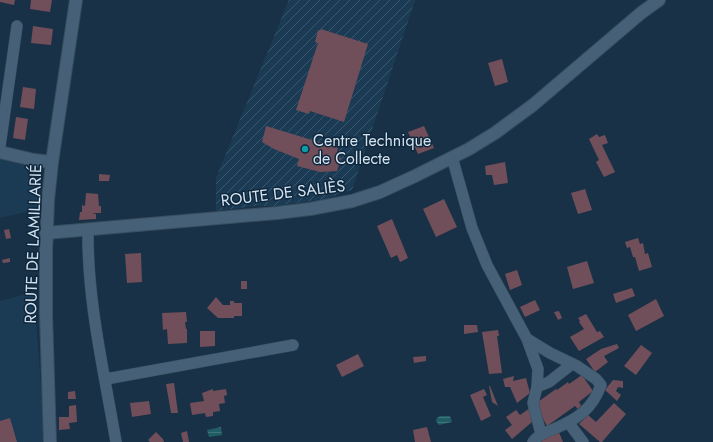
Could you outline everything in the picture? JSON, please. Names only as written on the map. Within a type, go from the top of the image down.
[{"type":"street","name":"ROUTE DE LAMILLARIÉ","points":[[50,442],[46,314],[46,233],[52,162],[76,0]]},
{"type":"street","name":"ROUTE DE SALIÈS","points":[[46,233],[310,209],[352,201],[392,186],[469,149],[495,133],[533,105],[641,13],[659,0]]},
{"type":"street","points":[[0,146],[17,26]]},
{"type":"street","points":[[0,152],[34,160],[52,162]]},
{"type":"street","points":[[452,157],[472,228],[487,265],[526,339],[538,369],[534,403],[541,434]]},
{"type":"street","points":[[88,229],[92,301],[116,442]]},
{"type":"street","points":[[526,339],[572,364],[596,379],[601,385],[591,406],[568,422],[541,434],[533,442]]},
{"type":"street","points":[[106,379],[293,345]]},
{"type":"street","points":[[537,387],[549,382],[572,364]]},
{"type":"street","points":[[568,422],[583,442]]},
{"type":"shaded area","points":[[289,0],[415,0],[352,190],[324,199],[275,206],[256,206],[216,211],[216,178]]},
{"type":"shaded area","points":[[0,153],[42,173],[38,209],[0,218]]},
{"type":"shaded area","points":[[34,292],[45,442],[0,442],[0,301]]},
{"type":"shaded area","points":[[440,416],[450,416],[452,422],[439,425],[436,421]]},
{"type":"shaded area","points":[[221,427],[222,435],[209,437],[207,430]]},
{"type":"building","points":[[0,0],[15,0],[14,5],[0,2]]},
{"type":"building","points":[[31,0],[52,0],[50,12],[30,9]]},
{"type":"building","points":[[33,26],[53,29],[51,45],[31,43]]},
{"type":"building","points":[[321,29],[368,44],[344,122],[310,111],[309,114],[296,110],[318,43],[315,42],[318,30],[320,31]]},
{"type":"building","points":[[502,59],[508,82],[495,86],[488,63]]},
{"type":"building","points":[[23,87],[36,89],[34,109],[20,107]]},
{"type":"building","points":[[16,117],[28,119],[25,140],[13,138]]},
{"type":"building","name":"Centre Technique de Collecte","points":[[266,126],[338,148],[336,156],[341,158],[337,171],[320,172],[297,166],[299,159],[274,149],[262,142]]},
{"type":"building","points":[[424,126],[434,148],[418,154],[408,132]]},
{"type":"building","points":[[597,134],[599,137],[605,135],[608,143],[602,145],[615,172],[604,177],[596,162],[599,160],[589,139]]},
{"type":"building","points":[[505,162],[508,183],[494,185],[492,175],[486,175],[485,166]]},
{"type":"building","points":[[99,174],[110,175],[109,181],[99,181]]},
{"type":"building","points":[[585,189],[592,210],[578,214],[571,193]]},
{"type":"building","points":[[86,193],[98,194],[101,213],[92,213],[96,214],[96,219],[79,220],[80,212],[82,212],[82,205],[85,206]]},
{"type":"building","points":[[444,199],[457,227],[436,237],[423,209]]},
{"type":"building","points":[[392,219],[408,258],[400,262],[397,255],[391,258],[377,226]]},
{"type":"building","points":[[9,229],[11,238],[6,239],[4,230]]},
{"type":"building","points":[[638,238],[640,244],[643,243],[645,254],[648,253],[652,267],[639,271],[635,257],[633,257],[630,247],[627,248],[625,242]]},
{"type":"building","points":[[141,253],[142,282],[127,283],[125,254]]},
{"type":"building","points":[[10,258],[10,262],[3,263],[2,260]]},
{"type":"building","points":[[587,261],[594,283],[573,289],[567,267]]},
{"type":"building","points":[[517,270],[522,285],[510,290],[505,274]]},
{"type":"building","points":[[241,281],[247,281],[247,289],[241,289]]},
{"type":"building","points":[[632,288],[635,296],[616,303],[613,294]]},
{"type":"building","points":[[216,297],[223,305],[230,305],[230,301],[234,301],[234,303],[242,303],[242,316],[234,316],[234,318],[218,318],[207,308]]},
{"type":"building","points":[[656,299],[664,316],[636,331],[628,315]]},
{"type":"building","points":[[535,300],[540,310],[525,317],[520,307]]},
{"type":"building","points":[[559,311],[562,318],[558,320],[554,312]]},
{"type":"building","points":[[186,312],[187,322],[185,322],[187,329],[187,343],[168,344],[167,329],[163,330],[162,313]]},
{"type":"building","points":[[586,314],[597,332],[600,331],[604,337],[579,351],[570,337],[584,329],[578,318]]},
{"type":"building","points":[[464,325],[477,325],[478,332],[464,334]]},
{"type":"building","points":[[498,330],[499,336],[497,336],[502,373],[489,374],[482,332]]},
{"type":"building","points":[[200,331],[215,331],[215,346],[200,347]]},
{"type":"building","points":[[617,344],[619,348],[604,356],[608,362],[595,372],[586,359],[601,349]]},
{"type":"building","points":[[641,345],[652,353],[636,375],[624,366]]},
{"type":"building","points":[[358,354],[364,366],[342,377],[336,365]]},
{"type":"building","points":[[426,356],[426,361],[414,363],[413,357]]},
{"type":"building","points":[[582,375],[593,391],[579,402],[581,406],[578,409],[575,406],[547,426],[535,404],[556,389],[557,390],[568,382],[569,384]]},
{"type":"building","points":[[514,376],[513,381],[526,378],[530,393],[517,403],[510,387],[505,387],[503,379]]},
{"type":"building","points":[[613,380],[623,381],[623,388],[618,387],[616,391],[621,395],[617,401],[605,390]]},
{"type":"building","points":[[174,383],[178,413],[171,413],[166,384]]},
{"type":"building","points":[[490,386],[498,406],[492,402]]},
{"type":"building","points":[[213,389],[213,391],[226,389],[227,395],[224,396],[225,403],[219,404],[220,411],[213,412],[213,416],[206,417],[205,413],[192,415],[190,403],[204,401],[202,393]]},
{"type":"building","points":[[484,389],[487,395],[483,397],[491,416],[481,421],[470,395]]},
{"type":"building","points":[[75,391],[76,399],[68,399],[68,392]]},
{"type":"building","points":[[149,401],[151,414],[132,417],[130,403]]},
{"type":"building","points":[[614,403],[626,414],[602,442],[600,442],[579,424],[588,415],[596,422]]},
{"type":"building","points":[[76,405],[77,422],[69,423],[70,429],[59,430],[59,417],[69,417],[69,406]]},
{"type":"building","points":[[530,408],[532,422],[512,439],[505,430],[512,425],[506,417],[516,410],[520,415]]},
{"type":"building","points":[[10,418],[17,442],[0,442],[0,421]]},
{"type":"building","points":[[427,427],[431,442],[415,442],[413,430]]},
{"type":"building","points":[[558,430],[563,442],[540,442]]},
{"type":"building","points":[[187,431],[189,442],[183,442],[181,433]]},
{"type":"building","points":[[156,432],[164,442],[150,442],[148,440]]},
{"type":"place","name":"Centre Technique de Collecte","points":[[305,149]]}]
